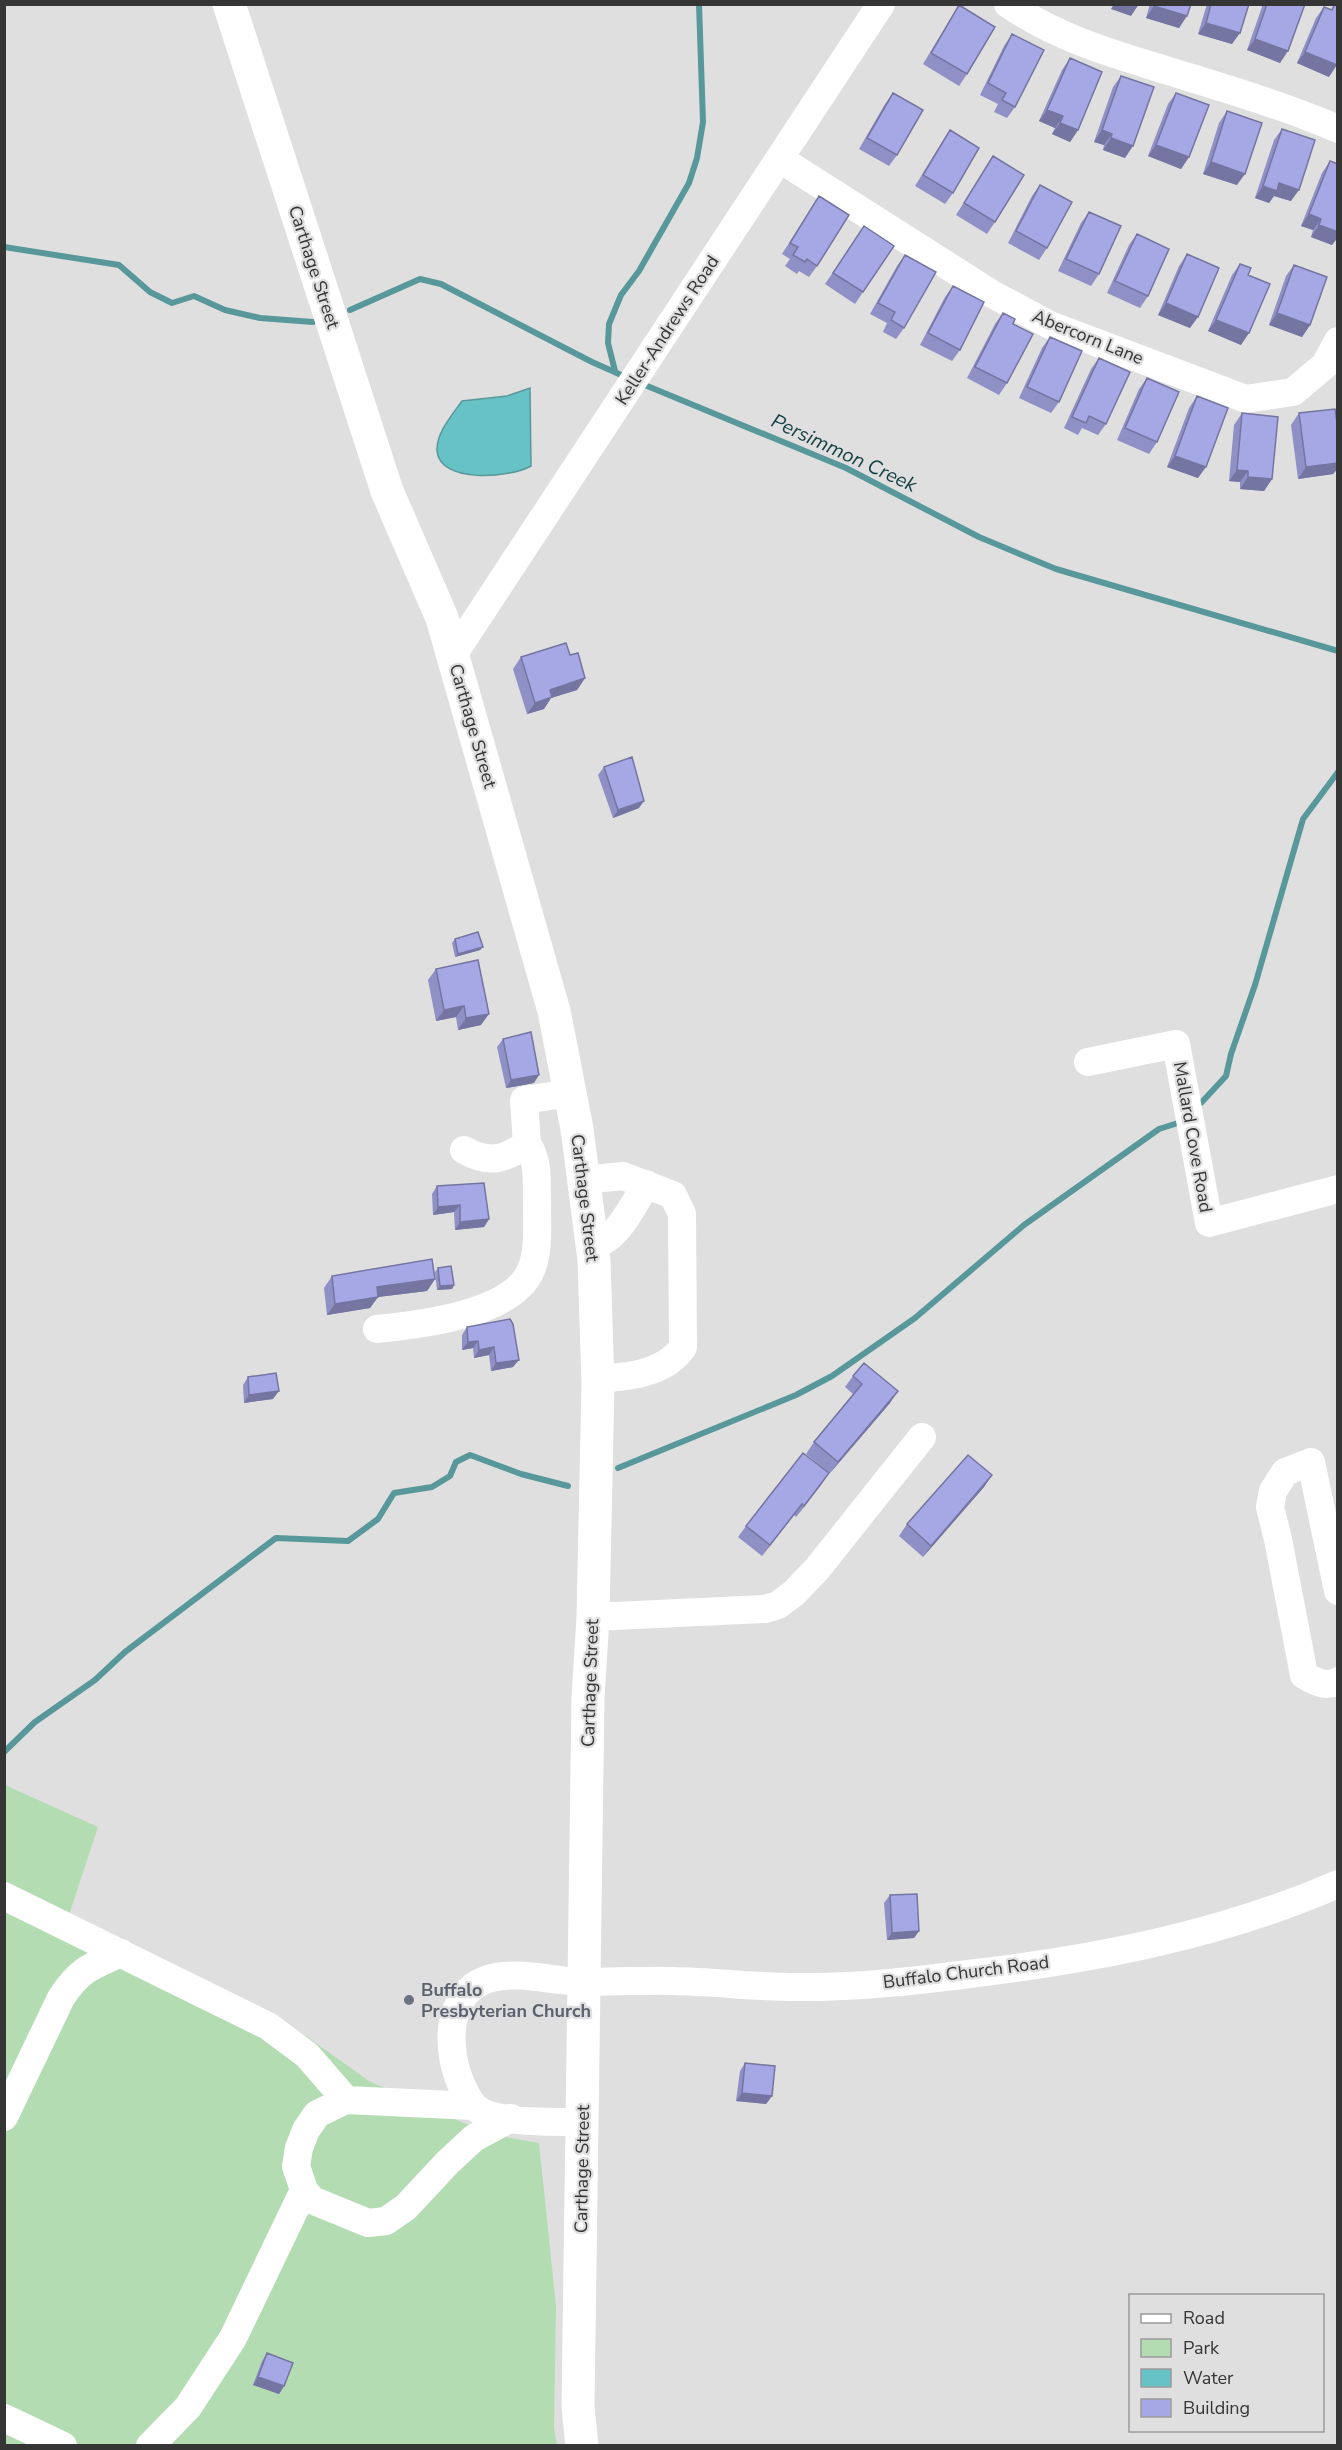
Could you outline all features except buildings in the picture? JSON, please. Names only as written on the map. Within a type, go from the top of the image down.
[{"type":"main road","name":"Carthage Street","points":[[229,4],[387,491],[442,618],[554,1011],[584,1180],[592,1245],[598,1379],[593,1617],[588,1709],[578,2407],[582,2445]]},
{"type":"street","name":"Keller-Andrews Road","points":[[453,655],[882,4]]},
{"type":"street","points":[[1008,4],[1027,18],[1079,43],[1290,109],[1338,129]]},
{"type":"street","name":"Abercorn Lane","points":[[780,159],[992,294],[1050,325],[1246,399],[1293,392],[1325,365],[1338,341]]},
{"type":"street","name":"Mallard Cove Road","points":[[1088,1062],[1176,1044],[1209,1223],[1338,1189]]},
{"type":"street","points":[[377,1329],[411,1326],[474,1311],[505,1297],[522,1285],[531,1271],[535,1252],[537,1217],[536,1167],[534,1152],[527,1144],[524,1100],[570,1093]]},
{"type":"street","points":[[464,1150],[480,1159],[508,1157],[527,1144]]},
{"type":"street","points":[[584,1180],[623,1176],[646,1184],[673,1195],[678,1201],[682,1215],[683,1347],[666,1362],[640,1374],[598,1379]]},
{"type":"street","points":[[592,1245],[598,1245],[609,1239],[626,1217],[646,1184]]},
{"type":"street","points":[[593,1617],[765,1609],[778,1605],[794,1593],[817,1569],[922,1437]]},
{"type":"street","points":[[1338,1591],[1311,1462],[1285,1472],[1273,1491],[1270,1507],[1304,1675],[1320,1684],[1333,1684],[1338,1681]]},
{"type":"street","name":"Buffalo Church Road","points":[[584,1982],[670,1980],[808,1987],[940,1978],[998,1971],[1109,1953],[1238,1922],[1338,1884]]},
{"type":"street","points":[[4,1896],[268,2026],[307,2055],[346,2100]]},
{"type":"street","points":[[4,2116],[60,1998],[71,1982],[86,1969],[121,1953]]},
{"type":"street","points":[[582,2122],[511,2118],[482,2112],[473,2106],[457,2075],[451,2048],[452,2025],[458,2006],[468,1990],[484,1980],[503,1975],[584,1982]]},
{"type":"street","points":[[473,2106],[346,2100],[317,2114],[306,2130],[299,2148],[296,2166],[304,2190],[312,2200],[368,2223],[386,2221],[406,2207],[474,2138],[511,2118]]},
{"type":"street","points":[[150,2445],[188,2407],[233,2338],[304,2190]]},
{"type":"street","points":[[4,2418],[63,2445]]},
{"type":"green space","points":[[5,1785],[98,1827],[68,1918],[306,2036],[369,2081],[489,2134],[539,2143],[556,2306],[554,2428],[557,2445],[5,2446]]},
{"type":"water","points":[[530,388],[531,466],[508,473],[477,475],[450,469],[441,462],[437,451],[439,438],[445,424],[462,401],[507,396]]},
{"type":"waterway","points":[[615,371],[608,343],[609,324],[621,295],[639,271],[689,183],[697,158],[703,122],[699,4]]},
{"type":"waterway","name":"Persimmon Creek","points":[[4,247],[119,265],[150,292],[172,303],[194,296],[225,310],[260,318],[313,322]]},
{"type":"waterway","name":"Persimmon Creek","points":[[350,310],[420,279],[441,284],[592,362],[628,378]]},
{"type":"waterway","name":"Persimmon Creek","points":[[640,383],[846,468],[979,537],[1056,569],[1338,651]]},
{"type":"waterway","points":[[1201,1103],[1226,1076],[1303,819],[1338,772]]},
{"type":"waterway","points":[[618,1468],[796,1395],[832,1376],[915,1318],[1024,1225],[1159,1129],[1181,1122]]},
{"type":"waterway","points":[[4,1752],[35,1722],[95,1680],[125,1652],[276,1538],[348,1541],[378,1519],[394,1493],[432,1487],[450,1476],[456,1462],[470,1455],[521,1474],[568,1486]]},
{"type":"place","name":"Buffalo Presbyterian Church","points":[[409,2000]]}]
